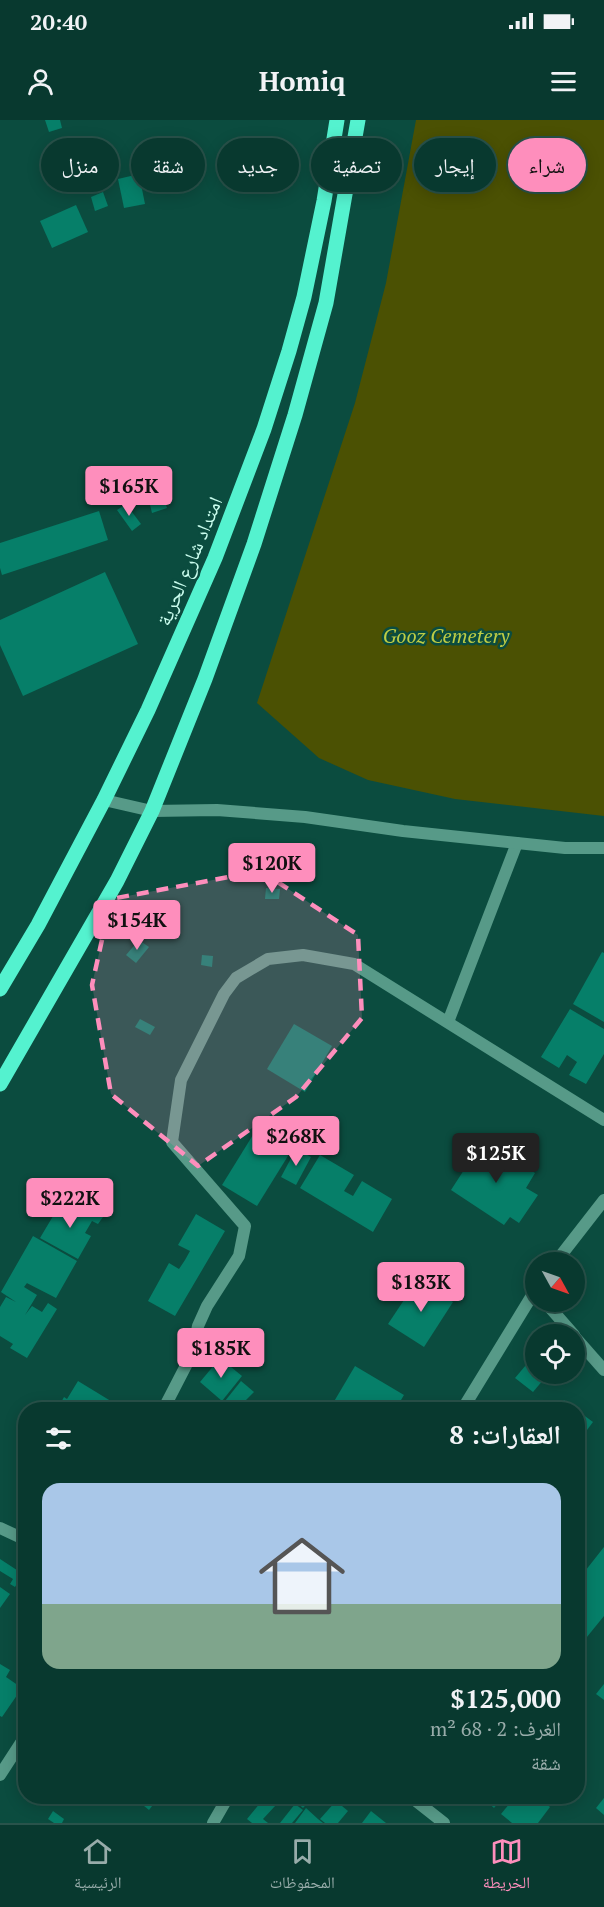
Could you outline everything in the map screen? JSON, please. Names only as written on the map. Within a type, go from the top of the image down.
[{"type":"main road","name":"امتداد شارع الحرية","points":[[0,989],[38,925],[104,800],[148,710],[215,558],[264,429],[304,297],[324,201],[337,120]]},
{"type":"main road","points":[[0,1084],[117,880],[152,811],[205,679],[246,566],[295,415],[326,303],[358,120]]},
{"type":"street","points":[[104,800],[152,811],[217,810],[305,817],[403,831],[565,848],[604,848]]},
{"type":"street","points":[[448,1022],[517,843]]},
{"type":"street","points":[[167,1402],[193,1352],[198,1326],[207,1306],[239,1256],[245,1226],[172,1142],[181,1080],[224,994],[236,978],[268,959],[303,955],[354,964],[604,1120]]},
{"type":"street","points":[[564,1252],[604,1200]]},
{"type":"street","points":[[467,1402],[525,1306]]},
{"type":"street","points":[[554,1312],[564,1324]]},
{"type":"street","points":[[585,1348],[604,1370]]},
{"type":"street","points":[[0,1528],[18,1536]]},
{"type":"street","points":[[0,1775],[18,1747]]},
{"type":"street","points":[[213,1823],[224,1804]]},
{"type":"street","points":[[420,1804],[444,1823]]},
{"type":"highlighted area","points":[[261,871],[358,935],[362,1018],[296,1097],[198,1166],[111,1094],[92,985],[111,899]]},
{"type":"green space","name":"Gooz Cemetery","points":[[416,120],[604,120],[604,816],[455,799],[368,780],[319,758],[257,703],[355,403],[386,283]]},
{"type":"building","points":[[45,120],[60,120],[62,128],[49,132]]},
{"type":"building","points":[[131,176],[131,192],[143,192],[145,204],[124,208],[119,179]]},
{"type":"building","points":[[103,192],[108,206],[95,211],[91,197]]},
{"type":"building","points":[[76,205],[88,232],[52,248],[40,221]]},
{"type":"building","points":[[163,496],[167,508],[152,513],[149,501]]},
{"type":"building","points":[[126,504],[141,524],[132,531],[117,510]]},
{"type":"building","points":[[99,511],[108,540],[2,575],[0,543]]},
{"type":"building","points":[[105,572],[138,644],[23,696],[0,645],[0,620]]},
{"type":"building","points":[[266,888],[280,889],[279,899],[265,899]]},
{"type":"building","points":[[139,940],[149,947],[136,963],[126,955]]},
{"type":"building","points":[[602,952],[604,953],[604,1022],[573,1004]]},
{"type":"building","points":[[202,955],[213,956],[212,967],[201,965]]},
{"type":"building","points":[[570,1009],[604,1029],[604,1054],[586,1084],[569,1075],[577,1062],[567,1055],[559,1068],[541,1057]]},
{"type":"building","points":[[140,1019],[155,1027],[150,1035],[135,1027]]},
{"type":"building","points":[[294,1024],[332,1046],[305,1092],[267,1069]]},
{"type":"building","points":[[261,1122],[296,1143],[257,1206],[222,1185]]},
{"type":"building","points":[[484,1139],[535,1173],[526,1188],[538,1195],[519,1223],[510,1217],[504,1225],[451,1190]]},
{"type":"building","points":[[296,1149],[311,1157],[296,1185],[281,1177]]},
{"type":"building","points":[[320,1155],[354,1175],[344,1191],[353,1196],[362,1181],[392,1199],[373,1232],[300,1188]]},
{"type":"building","points":[[62,1201],[78,1210],[81,1205],[103,1217],[98,1224],[92,1221],[85,1233],[91,1236],[78,1259],[40,1238]]},
{"type":"building","points":[[196,1214],[225,1231],[175,1316],[148,1301],[169,1263],[179,1269],[190,1251],[178,1245]]},
{"type":"building","points":[[33,1236],[77,1261],[56,1298],[27,1283],[24,1287],[37,1295],[25,1315],[32,1306],[42,1312],[48,1303],[57,1309],[27,1358],[10,1348],[13,1344],[0,1336],[0,1307],[6,1297],[16,1302],[1,1292]]},
{"type":"building","points":[[418,1279],[453,1302],[424,1347],[388,1324]]},
{"type":"building","points":[[220,1358],[242,1376],[222,1401],[200,1382]]},
{"type":"building","points":[[355,1366],[404,1395],[400,1402],[334,1402]]},
{"type":"building","points":[[525,1366],[525,1384],[540,1384],[533,1392],[515,1378]]},
{"type":"building","points":[[78,1381],[112,1402],[61,1402],[64,1397],[67,1399]]},
{"type":"building","points":[[241,1381],[254,1392],[244,1402],[225,1401]]},
{"type":"building","points":[[585,1416],[593,1422],[585,1433]]},
{"type":"building","points":[[604,1547],[604,1616],[585,1639],[585,1571]]},
{"type":"building","points":[[0,1559],[18,1571],[18,1582],[15,1587],[10,1584],[13,1579],[0,1571]]},
{"type":"building","points":[[0,1587],[10,1594],[0,1608]]},
{"type":"building","points":[[0,1664],[10,1670],[6,1677],[18,1685],[18,1694],[2,1717],[0,1716]]},
{"type":"building","points":[[604,1684],[604,1700],[596,1694]]},
{"type":"building","points":[[604,1798],[604,1815],[596,1808]]},
{"type":"building","points":[[142,1804],[154,1804],[149,1810]]},
{"type":"building","points":[[259,1804],[276,1805],[263,1819],[268,1823],[252,1823],[247,1819]]},
{"type":"building","points":[[295,1804],[303,1810],[292,1823],[280,1823]]},
{"type":"building","points":[[333,1804],[340,1804],[348,1811],[338,1823],[325,1823],[320,1819]]},
{"type":"building","points":[[509,1804],[546,1804],[550,1807],[538,1823],[512,1823],[501,1814]]},
{"type":"building","points":[[306,1808],[318,1819],[323,1823],[295,1823]]},
{"type":"building","points":[[53,1811],[64,1819],[62,1823],[54,1823],[48,1819]]},
{"type":"building","points":[[371,1811],[386,1823],[362,1823]]}]
